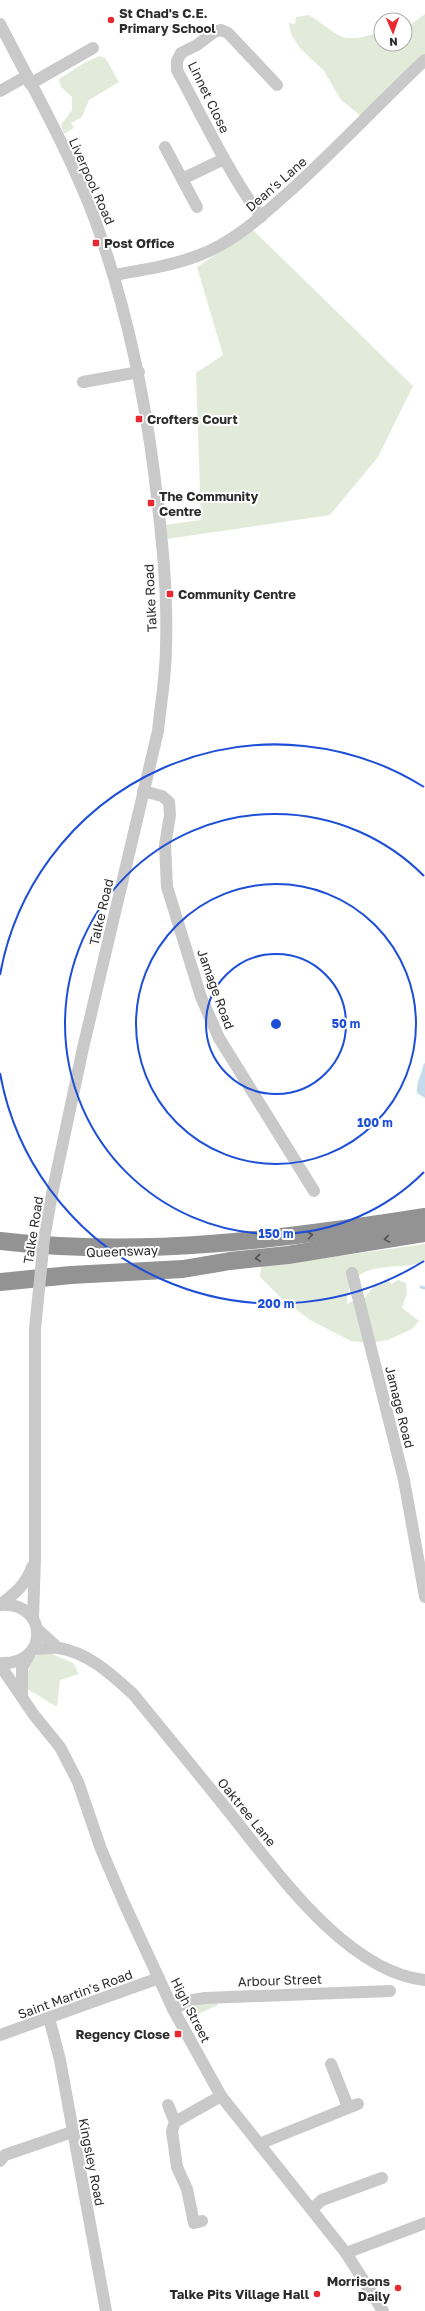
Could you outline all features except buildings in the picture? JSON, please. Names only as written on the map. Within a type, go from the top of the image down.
[{"type":"highway","points":[[0,1241],[57,1246],[244,1242],[312,1235],[425,1217]]},
{"type":"highway","points":[[0,1282],[71,1275],[183,1269],[230,1261],[288,1256],[425,1233]]},
{"type":"highway","name":"Queensway","points":[[0,1252],[84,1253],[187,1248],[244,1242]]},
{"type":"highway","name":"Queensway","points":[[0,1269],[113,1268],[230,1261]]},
{"type":"street","name":"Liverpool Road","points":[[0,24],[38,99],[94,218],[114,275]]},
{"type":"street","name":"Linnet Close","points":[[224,158],[177,70],[178,57],[214,32],[224,31],[277,85]]},
{"type":"street","points":[[0,91],[89,53]]},
{"type":"street","name":"Dean's Lane","points":[[114,275],[168,265],[198,256],[230,240],[261,217],[340,146],[375,107],[425,60]]},
{"type":"street","points":[[165,147],[197,207]]},
{"type":"street","points":[[182,179],[224,158],[246,196],[261,217]]},
{"type":"street","name":"Talke Road","points":[[32,1652],[35,1623],[35,1329],[44,1239],[83,1048],[158,730],[165,671],[166,619],[157,500],[139,372],[114,275]]},
{"type":"street","points":[[83,382],[139,372]]},
{"type":"street","name":"Jamage Road","points":[[143,791],[162,796],[169,802],[170,815],[165,845],[168,887],[201,997],[219,1038],[314,1191]]},
{"type":"street","name":"Jamage Road","points":[[352,1273],[404,1480],[425,1597]]},
{"type":"street","name":"Talke Road","points":[[0,1605],[18,1591],[28,1579],[35,1558]]},
{"type":"street","name":"Oaktree Lane","points":[[0,1605],[16,1605],[24,1609],[58,1648]]},
{"type":"street","name":"Oaktree Lane","points":[[32,1652],[58,1648],[73,1652],[98,1664],[133,1694],[300,1900],[353,1949],[394,1972],[425,1980]]},
{"type":"street","points":[[0,1664],[12,1664],[21,1661],[32,1652]]},
{"type":"street","points":[[22,1695],[22,1668],[32,1652]]},
{"type":"street","name":"High Street","points":[[0,1664],[34,1715],[60,1747],[78,1782],[101,1849],[173,2009],[221,2096],[346,2253],[383,2311]]},
{"type":"street","name":"Saint Martin's Road","points":[[0,2035],[159,1978]]},
{"type":"street","name":"Arbour Street","points":[[173,2009],[193,2000],[205,1998],[390,1991]]},
{"type":"street","name":"Kingsley Road","points":[[49,2018],[60,2060],[106,2311]]},
{"type":"street","points":[[259,2144],[353,2105],[331,2064]]},
{"type":"street","points":[[175,2122],[221,2096]]},
{"type":"street","points":[[168,2106],[175,2122],[172,2136],[177,2167],[187,2189],[194,2223],[202,2221]]},
{"type":"street","points":[[0,2161],[5,2155],[72,2132]]},
{"type":"street","points":[[312,2209],[322,2200],[382,2178]]},
{"type":"street","points":[[346,2253],[425,2222]]},
{"type":"green space","points":[[425,14],[425,56],[361,116],[341,100],[324,71],[300,48],[291,34],[289,23],[295,24],[296,17],[309,15],[342,37],[356,38],[373,34],[373,52],[413,52],[413,23]]},
{"type":"green space","points":[[100,56],[106,59],[119,82],[89,100],[82,117],[71,123],[74,128],[64,134],[61,125],[72,110],[72,97],[61,87],[59,79],[86,62]]},
{"type":"green space","points":[[253,230],[413,386],[378,457],[330,515],[167,539],[165,525],[201,520],[196,373],[223,355],[197,267]]},
{"type":"green space","points":[[425,1244],[425,1262],[412,1265],[374,1269],[363,1273],[355,1279],[349,1289],[347,1304],[352,1301],[363,1300],[375,1285],[387,1281],[391,1284],[398,1280],[406,1283],[407,1293],[402,1308],[419,1321],[412,1329],[388,1340],[369,1343],[351,1341],[310,1320],[280,1297],[260,1277],[261,1267],[265,1265]]},
{"type":"green space","points":[[45,1651],[73,1663],[79,1674],[60,1680],[57,1707],[24,1687],[33,1657]]},
{"type":"green space","points":[[213,2001],[218,2005],[187,2019],[185,2013],[194,2007]]},
{"type":"water","points":[[424,1063],[425,1098],[417,1093],[417,1085]]},
{"type":"waterway","points":[[421,1287],[425,1288]]},
{"type":"place","name":"St Chad's C.E. Primary School","points":[[111,20]]},
{"type":"place","name":"Post Office","points":[[96,243]]},
{"type":"place","name":"Crofters Court","points":[[139,419]]},
{"type":"place","name":"The Community Centre","points":[[151,503]]},
{"type":"place","name":"Community Centre","points":[[170,594]]},
{"type":"place","name":"Regency Close","points":[[178,2034]]},
{"type":"place","name":"Morrisons Daily","points":[[398,2288]]},
{"type":"place","name":"Talke Pits Village Hall","points":[[317,2294]]}]
